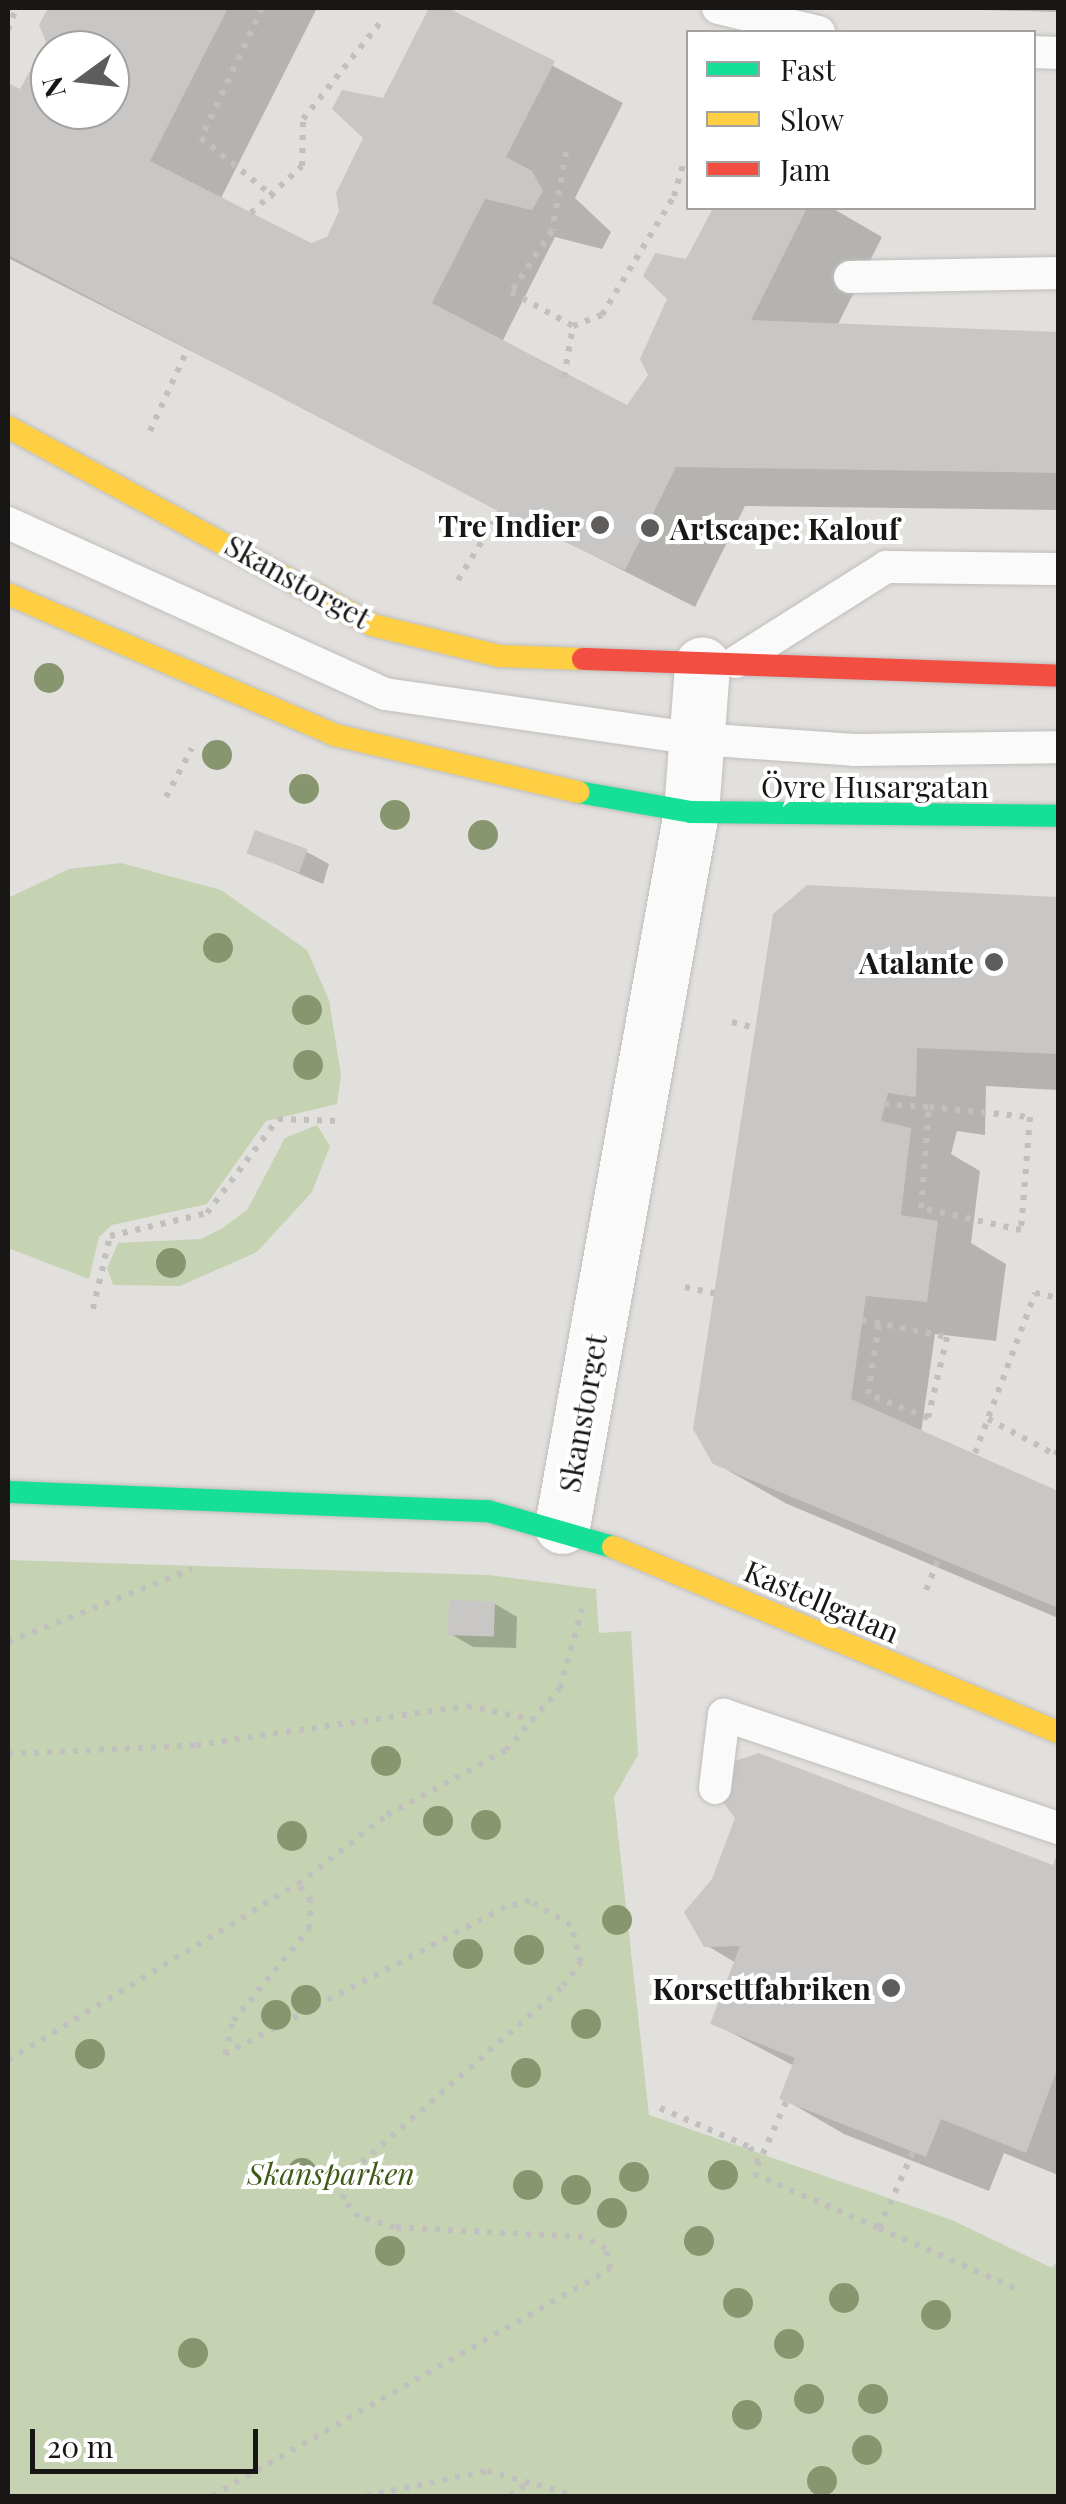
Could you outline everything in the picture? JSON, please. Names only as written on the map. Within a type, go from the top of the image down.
[{"type":"main road","name":"Skanstorget","points":[[8,427],[372,625],[499,656],[717,664]]},
{"type":"main road","points":[[8,594],[335,735],[485,775],[691,812]]},
{"type":"main road","points":[[717,664],[1058,676]]},
{"type":"main road","name":"Övre Husargatan","points":[[691,812],[1058,816]]},
{"type":"main road","name":"Skanstorget","points":[[8,1492],[488,1512],[562,1526]]},
{"type":"main road","name":"Kastellgatan","points":[[562,1526],[1058,1732]]},
{"type":"street","name":"Skanstorget","points":[[562,1526],[691,812],[698,740],[717,664]]},
{"type":"lane","points":[[718,8],[812,30]]},
{"type":"lane","points":[[850,277],[1058,273]]},
{"type":"lane","points":[[8,523],[385,694],[698,740],[854,750],[1058,746]]},
{"type":"lane","points":[[717,664],[886,567],[1058,569]]},
{"type":"lane","points":[[715,1788],[724,1715],[1058,1828]]},
{"type":"path","points":[[8,30],[16,8]]},
{"type":"path","points":[[262,8],[201,138],[274,197]]},
{"type":"path","points":[[251,212],[274,197],[302,166],[303,119],[384,18]]},
{"type":"path","points":[[566,152],[552,231],[511,292],[572,326],[602,315],[684,162]]},
{"type":"path","points":[[564,377],[572,326]]},
{"type":"path","points":[[148,436],[188,348]]},
{"type":"path","points":[[455,585],[500,512]]},
{"type":"path","points":[[166,797],[197,739]]},
{"type":"path","points":[[732,1022],[756,1028]]},
{"type":"path","points":[[884,1104],[929,1107],[1030,1117],[1021,1230],[921,1208],[929,1107]]},
{"type":"path","points":[[93,1309],[110,1236],[207,1213],[278,1119],[340,1121]]},
{"type":"path","points":[[685,1287],[714,1293]]},
{"type":"path","points":[[975,1453],[1035,1294],[1058,1298]]},
{"type":"path","points":[[862,1320],[947,1338],[928,1418],[868,1394],[879,1324]]},
{"type":"path","points":[[988,1419],[1056,1455],[1058,1448]]},
{"type":"path","points":[[926,1590],[939,1557]]},
{"type":"path","points":[[8,1642],[207,1563]]},
{"type":"path","points":[[8,2060],[298,1884],[387,1815],[506,1750],[560,1688],[580,1621]]},
{"type":"path","points":[[8,1754],[196,1745],[467,1706],[535,1720]]},
{"type":"path","points":[[212,2496],[610,2268],[606,2249],[583,2237],[395,2227],[358,2217],[342,2198],[352,2172],[563,1986],[582,1962],[571,1924],[530,1902],[505,1907],[225,2054],[233,2022],[309,1929],[310,1902],[298,1884]]},
{"type":"path","points":[[786,2102],[754,2174],[1021,2291]]},
{"type":"path","points":[[660,2108],[750,2146],[759,2162]]},
{"type":"path","points":[[878,2228],[913,2152]]},
{"type":"path","points":[[366,2496],[487,2472],[532,2480],[576,2496]]},
{"type":"path","points":[[510,2496],[532,2480]]},
{"type":"green space","points":[[121,863],[221,890],[307,950],[329,1000],[341,1075],[337,1104],[266,1121],[207,1204],[112,1225],[99,1237],[89,1279],[8,1248],[8,898],[69,869]]},
{"type":"green space","points":[[317,1125],[330,1146],[312,1192],[257,1252],[180,1286],[113,1285],[107,1268],[118,1243],[201,1239],[221,1229],[247,1210],[285,1138]]},
{"type":"green space","name":"Skansparken","points":[[8,1560],[489,1575],[596,1589],[599,1633],[631,1631],[638,1755],[614,1797],[649,2115],[952,2220],[1052,2268],[1058,2260],[1058,2496],[8,2496]]},
{"type":"building","points":[[48,8],[228,8],[150,161],[311,243],[327,237],[339,211],[336,193],[363,138],[332,109],[342,90],[383,98],[429,8],[448,8],[555,61],[506,157],[532,171],[543,191],[532,210],[485,199],[432,303],[627,405],[648,375],[640,359],[667,299],[643,276],[655,253],[686,259],[712,210],[806,210],[751,320],[1058,332],[1058,473],[676,467],[625,570],[500,512],[8,255],[8,83],[20,89],[30,71],[30,130],[130,130],[130,30],[41,30],[39,25]]},
{"type":"building","points":[[255,830],[308,849],[299,873],[246,853]]},
{"type":"building","points":[[807,885],[1058,897],[1058,1054],[917,1048],[916,1097],[888,1093],[881,1121],[911,1128],[901,1215],[938,1221],[927,1302],[866,1296],[851,1399],[1058,1491],[1058,1608],[713,1464],[693,1429],[773,914]]},
{"type":"building","points":[[449,1600],[495,1602],[494,1637],[448,1635]]},
{"type":"building","name":"Korsettfabriken","points":[[759,1753],[1053,1865],[1058,1851],[1058,2067],[1026,2153],[941,2119],[926,2157],[779,2099],[795,2058],[710,2024],[740,1946],[704,1947],[684,1912],[712,1879],[735,1818],[719,1797],[729,1763]]},
{"type":"traffic: fast","points":[[578,792],[691,812],[1058,816]]},
{"type":"traffic: fast","points":[[8,1492],[488,1511],[613,1547]]},
{"type":"traffic: slow","points":[[8,427],[372,625],[499,656],[583,659]]},
{"type":"traffic: slow","points":[[8,594],[335,735],[578,792]]},
{"type":"traffic: slow","points":[[613,1547],[1058,1732]]},
{"type":"traffic: jam","points":[[583,659],[1058,676]]},
{"type":"place","name":"Tre Indier","points":[[600,525]]},
{"type":"place","name":"Artscape: Kalouf","points":[[650,528]]},
{"type":"place","name":"Atalante","points":[[994,962]]},
{"type":"place","name":"Korsettfabriken","points":[[891,1988]]}]
